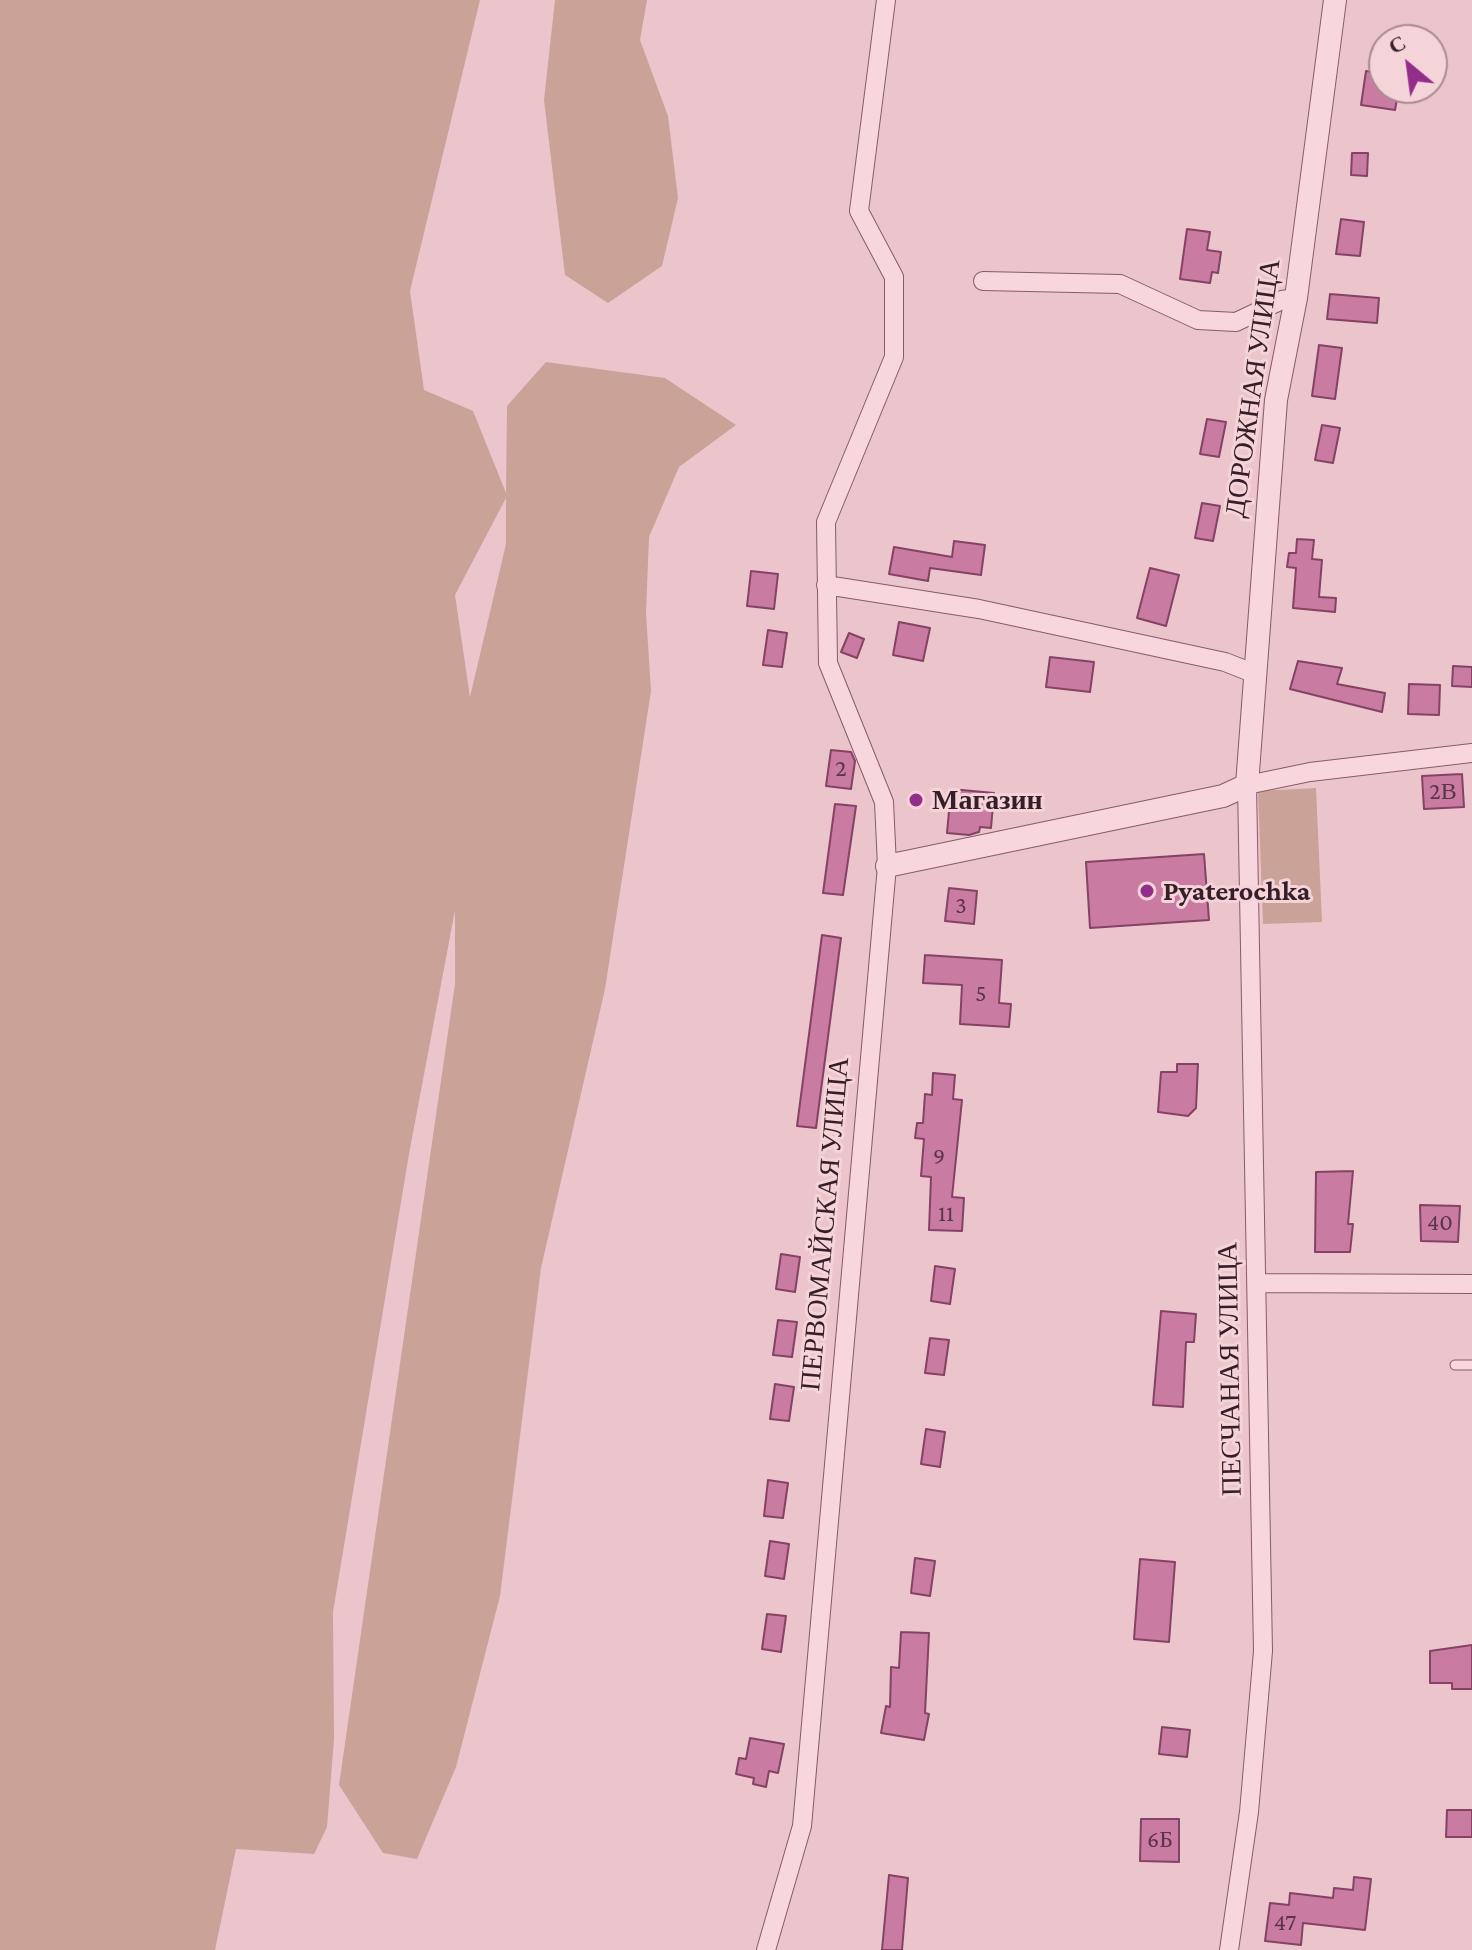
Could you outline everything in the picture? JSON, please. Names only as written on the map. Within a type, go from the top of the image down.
[{"type":"street","name":"ПЕРВОМАЙСКАЯ УЛИЦА","points":[[766,1950],[802,1826],[887,866],[884,802],[828,663],[826,585],[826,522],[894,357],[894,277],[859,211],[886,0]]},
{"type":"street","name":"ДОРОЖНАЯ УЛИЦА","points":[[1247,785],[1253,673],[1276,400],[1296,298],[1335,0]]},
{"type":"street","points":[[983,281],[1120,284],[1198,320],[1236,322],[1282,300],[1296,298]]},
{"type":"street","points":[[826,585],[979,609],[1225,662],[1253,673]]},
{"type":"street","points":[[887,866],[1223,796],[1247,785],[1310,772],[1472,753]]},
{"type":"street","name":"ПЕСЧАНАЯ УЛИЦА","points":[[1229,1950],[1249,1812],[1263,1651],[1247,785]]},
{"type":"street","points":[[1257,1283],[1472,1284]]},
{"type":"lane","points":[[1455,1365],[1472,1365]]},
{"type":"shaded area","points":[[0,0],[480,0],[410,291],[424,390],[473,411],[506,493],[507,406],[546,362],[665,378],[736,425],[679,467],[649,537],[646,613],[651,691],[605,989],[541,1268],[500,1596],[456,1767],[417,1859],[383,1853],[339,1785],[455,984],[455,910],[409,1154],[333,1612],[334,1739],[327,1827],[314,1854],[236,1849],[215,1950],[0,1950]],"holes":[[[506,498],[506,544],[470,697],[455,595]]]},
{"type":"shaded area","points":[[555,0],[647,0],[640,40],[668,116],[678,198],[662,266],[608,303],[565,275],[544,100]]},
{"type":"shaded area","points":[[1316,788],[1322,922],[1263,924],[1258,791]]},
{"type":"building","points":[[1366,71],[1368,104],[1396,104],[1395,110],[1361,105]]},
{"type":"building","points":[[1352,153],[1368,153],[1367,176],[1351,175]]},
{"type":"building","points":[[1341,219],[1364,222],[1360,256],[1336,254]]},
{"type":"building","points":[[1187,229],[1210,232],[1207,250],[1221,252],[1218,273],[1212,272],[1210,283],[1180,279]]},
{"type":"building","points":[[1330,294],[1379,298],[1377,323],[1327,319]]},
{"type":"building","points":[[1319,345],[1342,348],[1335,399],[1312,396]]},
{"type":"building","points":[[1207,419],[1226,422],[1219,457],[1200,454]]},
{"type":"building","points":[[1322,425],[1340,428],[1333,463],[1315,460]]},
{"type":"building","points":[[1202,503],[1220,506],[1213,541],[1195,538]]},
{"type":"building","points":[[1297,539],[1314,540],[1312,559],[1322,560],[1319,597],[1336,598],[1335,612],[1293,608],[1296,568],[1287,567],[1289,553],[1296,553]]},
{"type":"building","points":[[954,541],[985,545],[981,575],[930,568],[928,581],[889,574],[894,547],[952,557]]},
{"type":"building","points":[[1150,568],[1179,575],[1166,626],[1137,618]]},
{"type":"building","points":[[751,571],[778,574],[774,609],[747,606]]},
{"type":"building","points":[[899,622],[930,628],[923,661],[893,655]]},
{"type":"building","points":[[768,630],[787,633],[782,667],[763,665]]},
{"type":"building","points":[[849,633],[864,639],[857,658],[841,652]]},
{"type":"building","points":[[1050,657],[1094,662],[1090,692],[1046,687]]},
{"type":"building","points":[[1298,661],[1342,668],[1337,684],[1385,693],[1382,712],[1290,689]]},
{"type":"building","points":[[1453,666],[1472,667],[1472,687],[1452,686]]},
{"type":"building","points":[[1409,684],[1440,685],[1439,715],[1408,714]]},
{"type":"building","points":[[831,750],[851,752],[855,761],[851,789],[826,786]]},
{"type":"building","points":[[1462,774],[1464,807],[1424,809],[1422,776]]},
{"type":"building","points":[[951,789],[994,793],[991,828],[980,827],[979,832],[969,835],[947,833]]},
{"type":"building","points":[[835,804],[856,806],[843,895],[823,893]]},
{"type":"building","name":"Pyaterochka","points":[[1204,854],[1209,920],[1090,928],[1086,862]]},
{"type":"building","points":[[949,888],[977,891],[974,924],[945,921]]},
{"type":"building","points":[[822,935],[841,938],[816,1128],[797,1126]]},
{"type":"building","points":[[925,955],[1002,960],[999,1003],[1011,1004],[1009,1027],[960,1024],[962,985],[923,983]]},
{"type":"building","points":[[1177,1064],[1198,1064],[1196,1108],[1188,1116],[1158,1112],[1161,1072],[1177,1072]]},
{"type":"building","points":[[933,1073],[955,1075],[953,1099],[962,1100],[952,1197],[964,1198],[962,1231],[929,1230],[931,1177],[921,1176],[924,1139],[915,1138],[917,1123],[923,1123],[925,1094],[932,1095]]},
{"type":"building","points":[[1353,1171],[1348,1224],[1353,1224],[1350,1252],[1315,1252],[1316,1172]]},
{"type":"building","points":[[1420,1205],[1460,1206],[1458,1242],[1421,1241]]},
{"type":"building","points":[[781,1254],[800,1257],[795,1292],[776,1289]]},
{"type":"building","points":[[935,1266],[955,1269],[950,1304],[931,1301]]},
{"type":"building","points":[[1161,1311],[1196,1314],[1194,1342],[1186,1342],[1183,1407],[1153,1405]]},
{"type":"building","points":[[778,1320],[797,1322],[792,1357],[773,1355]]},
{"type":"building","points":[[930,1338],[949,1340],[944,1375],[925,1373]]},
{"type":"building","points":[[775,1384],[794,1387],[789,1421],[770,1419]]},
{"type":"building","points":[[926,1429],[945,1432],[940,1467],[921,1464]]},
{"type":"building","points":[[768,1480],[788,1483],[783,1518],[764,1516]]},
{"type":"building","points":[[770,1541],[789,1544],[784,1579],[765,1576]]},
{"type":"building","points":[[915,1558],[935,1561],[930,1596],[911,1593]]},
{"type":"building","points":[[1140,1559],[1175,1562],[1169,1642],[1134,1639]]},
{"type":"building","points":[[767,1614],[786,1616],[781,1652],[762,1649]]},
{"type":"building","points":[[901,1632],[929,1633],[925,1713],[929,1714],[924,1740],[881,1733],[886,1706],[890,1707],[891,1667],[899,1668]]},
{"type":"building","points":[[1472,1645],[1472,1689],[1452,1689],[1452,1683],[1430,1683],[1430,1651]]},
{"type":"building","points":[[1162,1727],[1190,1730],[1187,1757],[1159,1754]]},
{"type":"building","points":[[750,1738],[784,1744],[778,1773],[769,1771],[766,1787],[753,1784],[754,1778],[736,1774],[739,1758],[746,1759]]},
{"type":"building","points":[[1447,1810],[1472,1810],[1472,1837],[1446,1837]]},
{"type":"building","points":[[1141,1819],[1179,1819],[1179,1862],[1140,1861]]},
{"type":"building","points":[[889,1875],[908,1878],[902,1950],[882,1950]]},
{"type":"building","points":[[1354,1877],[1371,1879],[1365,1930],[1303,1923],[1301,1945],[1265,1941],[1270,1903],[1289,1905],[1290,1893],[1333,1898],[1334,1888],[1353,1890]]},
{"type":"place","name":"Магазин","points":[[916,800]]},
{"type":"place","name":"Pyaterochka","points":[[1147,891]]}]
